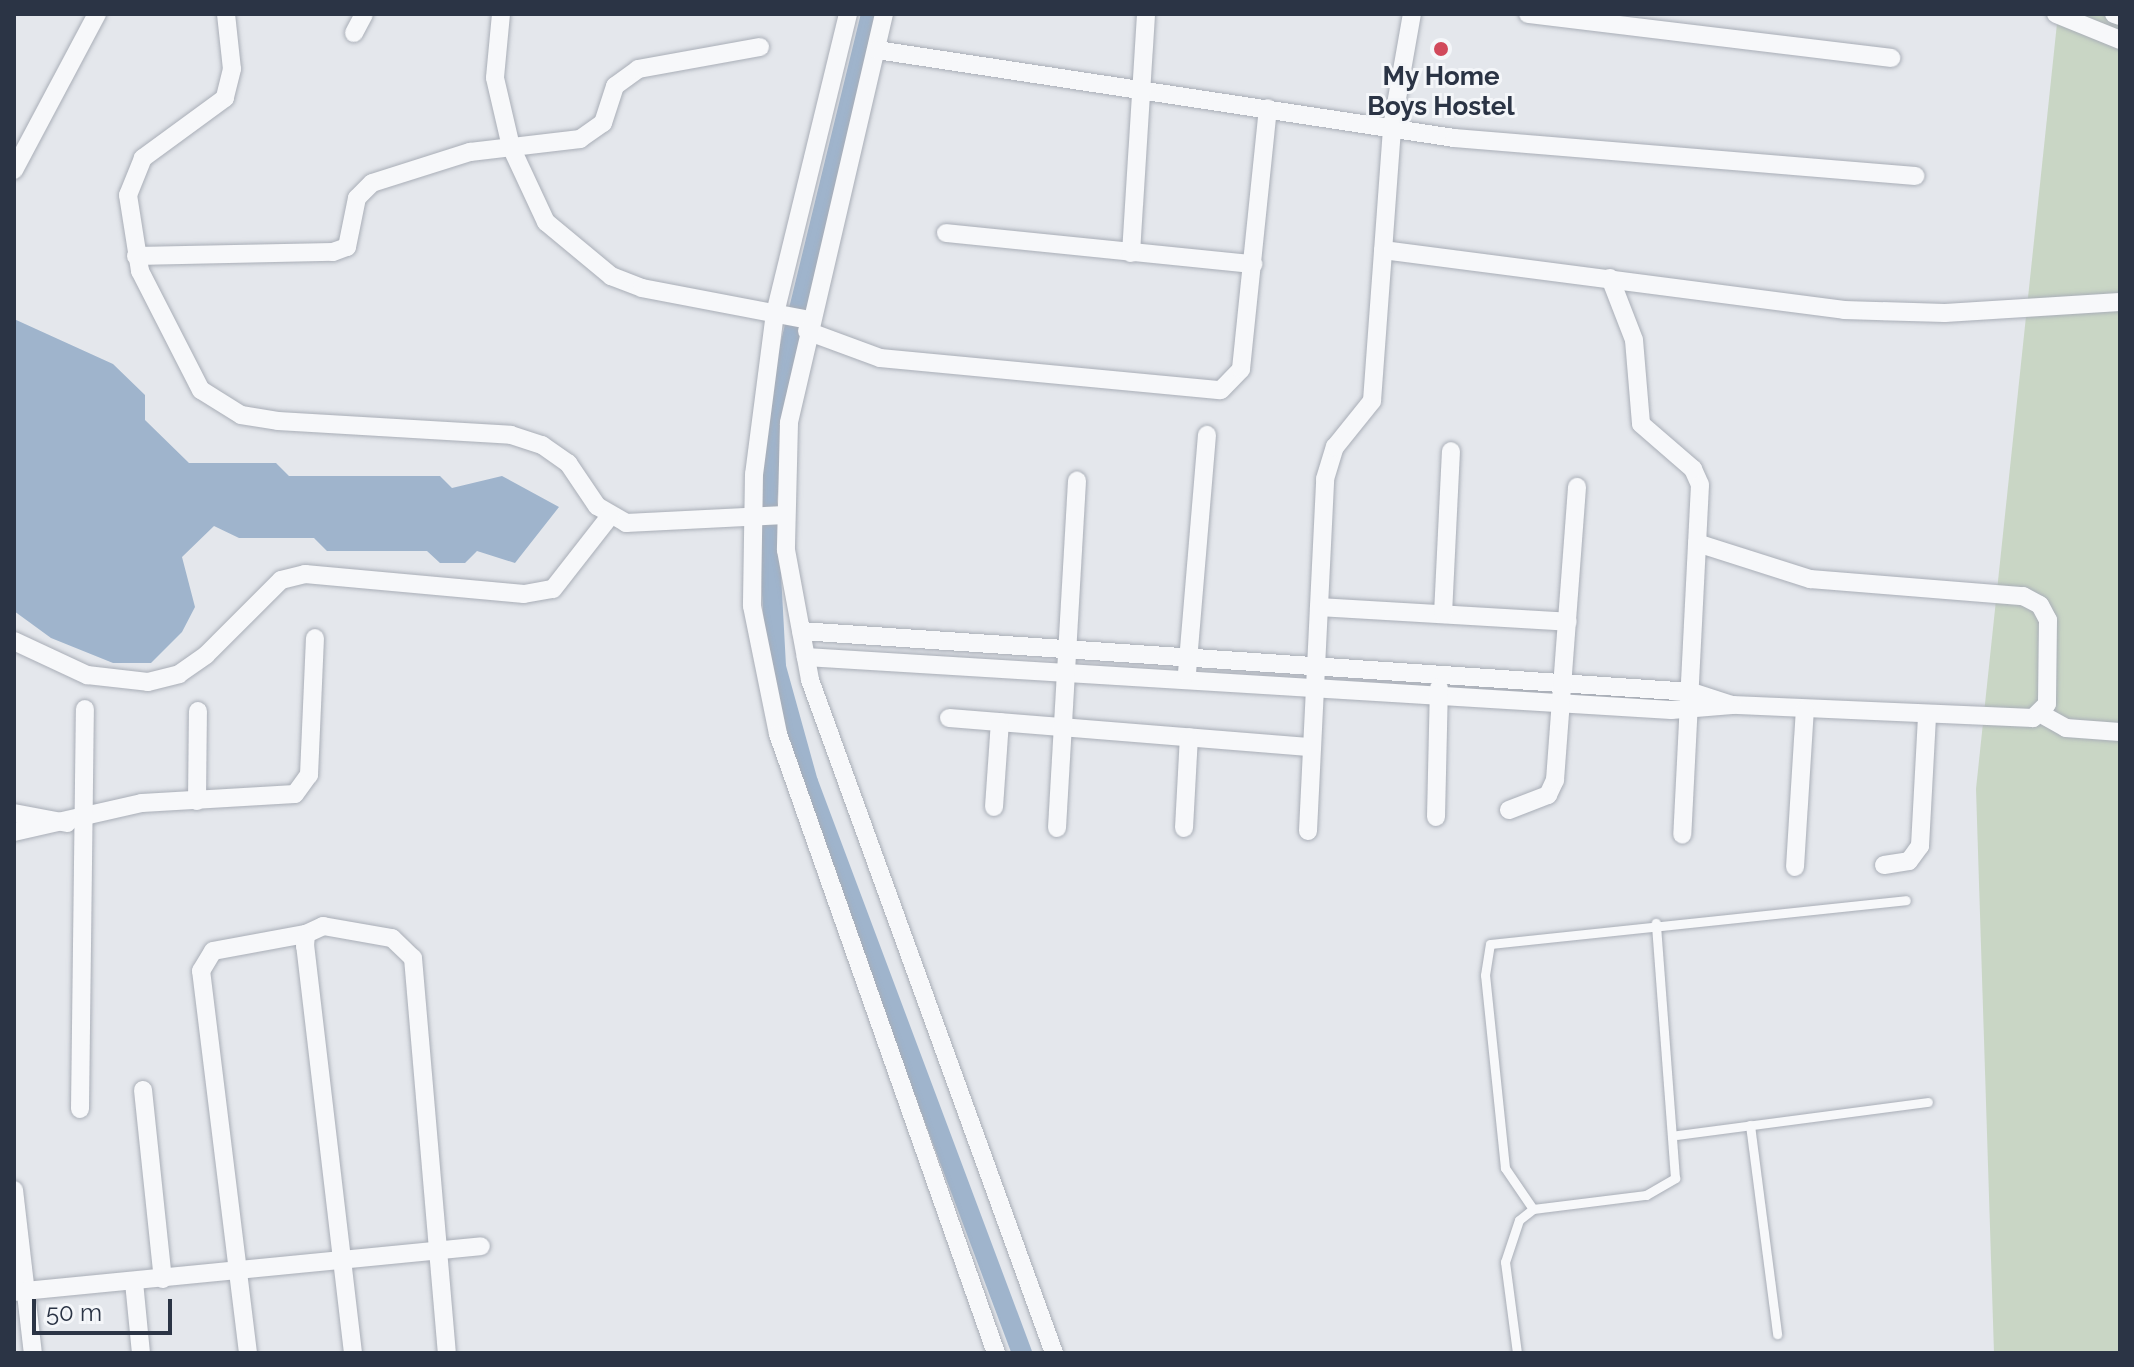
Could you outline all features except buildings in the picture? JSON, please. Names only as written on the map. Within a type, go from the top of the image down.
[{"type":"street","points":[[14,170],[97,14]]},
{"type":"street","points":[[226,14],[232,69],[225,98],[154,147],[134,171],[128,195],[136,256],[201,390],[222,407],[278,421],[511,435],[568,463],[610,516],[626,523],[782,515]]},
{"type":"street","points":[[354,33],[364,14]]},
{"type":"street","points":[[848,14],[795,320],[756,516],[752,606],[778,734],[996,1353]]},
{"type":"street","points":[[884,14],[877,50],[795,320],[782,515],[806,657],[873,866],[1054,1353]]},
{"type":"street","points":[[1131,253],[1138,91],[1146,14]]},
{"type":"street","points":[[1308,831],[1325,479],[1335,447],[1372,401],[1392,127],[1412,14]]},
{"type":"street","points":[[2056,14],[2120,40]]},
{"type":"street","points":[[2114,14],[2120,16]]},
{"type":"street","points":[[1537,15],[1891,58]]},
{"type":"street","points":[[495,17],[495,78],[511,147],[546,222],[611,276],[795,320],[880,358],[1221,390],[1241,369],[1268,108]]},
{"type":"street","points":[[136,256],[333,252],[347,247],[357,198],[372,183],[470,152],[593,131],[615,86],[638,69],[760,47]]},
{"type":"street","points":[[877,50],[1392,127],[1669,160],[1915,176]]},
{"type":"street","points":[[946,233],[1253,264]]},
{"type":"street","points":[[1383,250],[1890,313],[2120,302]]},
{"type":"street","points":[[1610,278],[1634,340],[1641,424],[1693,469],[1700,485],[1682,835]]},
{"type":"street","points":[[1187,671],[1207,435]]},
{"type":"street","points":[[1443,614],[1451,451]]},
{"type":"street","points":[[1057,828],[1077,481]]},
{"type":"street","points":[[1509,810],[1548,795],[1568,622],[1577,487]]},
{"type":"street","points":[[14,641],[87,675],[148,682],[179,674],[206,655],[281,580],[305,574],[524,594],[553,589],[610,516]]},
{"type":"street","points":[[1187,671],[1317,668],[1562,683],[1732,705],[2019,720],[2041,714],[2047,704],[2048,620],[2040,605],[2001,592],[1810,579],[1697,543]]},
{"type":"street","points":[[1319,607],[1568,622]]},
{"type":"street","points":[[801,631],[1065,661],[1187,671],[1315,690],[1559,704],[1690,701]]},
{"type":"street","points":[[14,832],[142,803],[278,798],[303,787],[315,638]]},
{"type":"street","points":[[806,657],[1065,661]]},
{"type":"street","points":[[1436,817],[1440,676]]},
{"type":"street","points":[[80,1109],[74,820],[85,709]]},
{"type":"street","points":[[1795,867],[1805,709]]},
{"type":"street","points":[[197,801],[198,711]]},
{"type":"street","points":[[2041,714],[2066,728],[2120,732]]},
{"type":"street","points":[[1884,865],[1909,861],[1920,846],[1927,715]]},
{"type":"street","points":[[949,718],[1312,747]]},
{"type":"street","points":[[994,807],[1000,722]]},
{"type":"street","points":[[1184,828],[1189,737]]},
{"type":"street","points":[[14,813],[74,820]]},
{"type":"street","points":[[248,1353],[201,971],[213,951],[306,934],[323,926],[392,938],[413,958],[447,1353]]},
{"type":"street","points":[[306,934],[353,1353]]},
{"type":"street","points":[[143,1090],[163,1279]]},
{"type":"street","points":[[14,1190],[20,1291],[33,1353]]},
{"type":"street","points":[[20,1291],[342,1262],[481,1246]]},
{"type":"street","points":[[134,1282],[141,1353]]},
{"type":"lane","points":[[1533,1209],[1505,1168],[1485,975],[1490,944],[1656,923],[1906,900]]},
{"type":"lane","points":[[1517,1353],[1505,1262],[1507,1238],[1533,1209],[1663,1191],[1675,1178],[1677,1135],[1656,923]]},
{"type":"lane","points":[[1677,1135],[1928,1102]]},
{"type":"lane","points":[[1750,1125],[1777,1334]]},
{"type":"green space","points":[[2058,14],[2120,14],[2120,1353],[1994,1353],[1976,789]]},
{"type":"water","points":[[14,319],[113,364],[145,395],[145,420],[189,463],[276,463],[289,476],[440,476],[452,488],[502,476],[559,507],[515,563],[477,551],[465,563],[440,563],[427,551],[327,551],[314,538],[239,538],[214,526],[182,557],[195,607],[182,632],[151,663],[113,663],[51,638],[14,611]]},
{"type":"waterway","points":[[871,14],[779,390],[767,500],[776,667],[808,782],[1022,1353]]},
{"type":"place","name":"My Home Boys Hostel","points":[[1441,49]]}]
